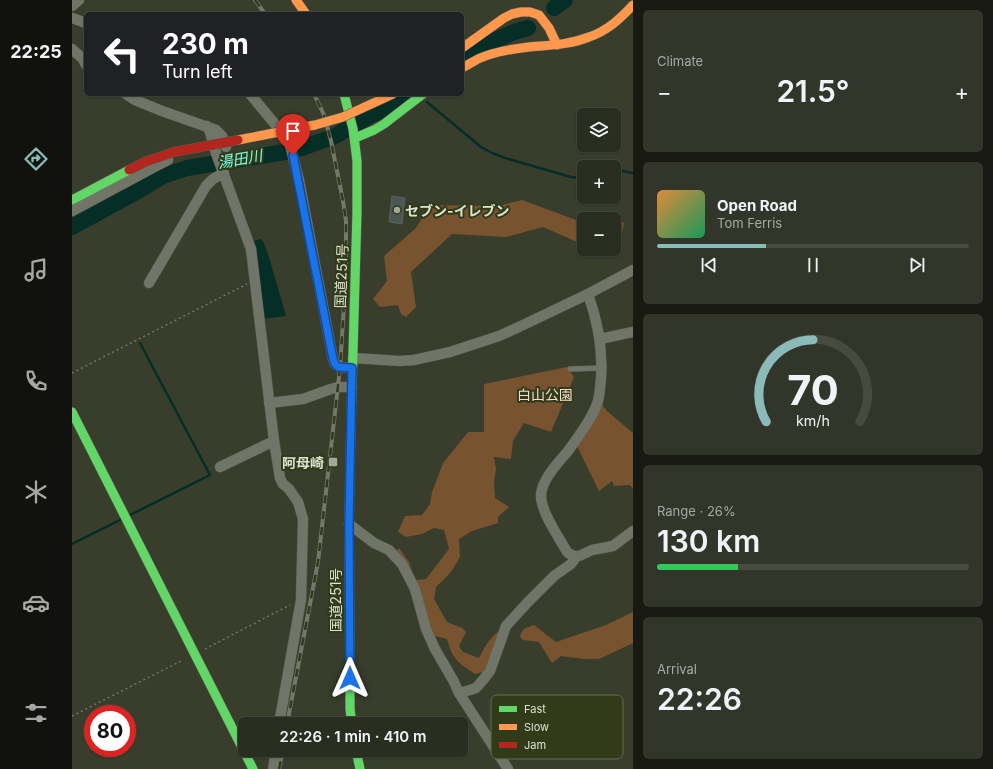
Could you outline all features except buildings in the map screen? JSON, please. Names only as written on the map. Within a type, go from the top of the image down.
[{"type":"main road","points":[[296,0],[305,12]]},
{"type":"main road","points":[[464,67],[478,59],[518,48],[557,45],[579,41],[602,32],[614,24],[633,5]]},
{"type":"main road","points":[[464,47],[504,18],[521,12],[530,12],[539,15],[549,28],[557,45]]},
{"type":"main road","name":"国道251号","points":[[345,96],[354,134],[358,161],[349,524],[351,717]]},
{"type":"main road","points":[[72,200],[147,161],[174,152],[315,125],[342,117],[389,96]]},
{"type":"main road","points":[[354,134],[374,130],[421,96]]},
{"type":"main road","points":[[72,412],[253,769]]},
{"type":"main road","points":[[357,757],[360,769]]},
{"type":"street","points":[[72,6],[79,0]]},
{"type":"street","points":[[72,18],[84,21]]},
{"type":"street","points":[[72,49],[84,59]]},
{"type":"street","points":[[129,96],[162,111],[216,130],[222,136],[226,148]]},
{"type":"street","points":[[252,96],[287,139],[293,155],[333,359],[338,367],[352,368]]},
{"type":"street","points":[[207,126],[215,152],[223,170],[251,249],[269,403],[280,478],[298,502],[303,519],[301,600],[281,717]]},
{"type":"street","points":[[72,211],[169,160],[215,152],[226,148],[287,139]]},
{"type":"street","points":[[149,283],[206,186],[223,170]]},
{"type":"street","points":[[353,358],[400,361],[414,360],[450,352],[499,336],[522,326],[633,270]]},
{"type":"street","points":[[588,294],[595,314],[600,339],[602,368],[600,390],[590,419],[545,482],[541,494],[542,504],[545,513],[567,552],[574,556],[579,556],[592,550],[613,546],[633,531]]},
{"type":"street","points":[[600,339],[633,332]]},
{"type":"street","points":[[269,403],[303,399],[331,388],[352,387]]},
{"type":"street","points":[[220,467],[274,441]]},
{"type":"street","points":[[349,524],[374,543],[389,550],[402,564],[415,589],[426,629],[435,649],[459,693],[491,743]]},
{"type":"street","points":[[459,693],[476,688],[483,680],[490,671],[506,626],[554,576],[571,564],[574,560],[574,556]]},
{"type":"street","points":[[273,769],[275,757]]},
{"type":"street","points":[[502,759],[508,769]]},
{"type":"lane","points":[[570,369],[602,368]]},
{"type":"path","points":[[72,373],[254,281]]},
{"type":"green space","points":[[522,200],[577,220],[577,242],[543,227],[506,237],[452,234],[411,272],[416,307],[406,317],[401,314],[398,305],[380,307],[373,299],[387,281],[384,256],[415,229],[431,205],[498,206]]},
{"type":"green space","points":[[621,221],[624,223],[621,240]]},
{"type":"green space","name":"白山公園","points":[[567,367],[574,377],[551,432],[524,423],[513,441],[511,459],[494,457],[496,469],[494,482],[495,498],[509,507],[498,517],[498,523],[472,531],[459,539],[460,557],[451,572],[436,587],[434,599],[447,622],[462,628],[466,632],[459,646],[463,652],[479,658],[488,643],[500,630],[489,664],[483,672],[475,674],[456,660],[451,652],[447,639],[431,635],[396,552],[399,548],[409,562],[415,580],[426,579],[449,549],[444,530],[434,528],[422,534],[406,537],[398,532],[405,516],[422,515],[430,504],[432,492],[443,463],[468,432],[484,432],[484,384]]},
{"type":"green space","points":[[600,402],[607,411],[633,433],[633,489],[630,485],[614,486],[612,481],[599,491],[576,444]]},
{"type":"green space","points":[[633,612],[633,643],[599,659],[561,656],[552,663],[539,642],[523,640],[520,637],[523,630],[534,625],[556,642],[606,625]]},
{"type":"water","points":[[260,239],[263,241],[268,254],[286,316],[262,319],[253,241]]},
{"type":"waterway","name":"湯田川","points":[[554,8],[565,0]]},
{"type":"waterway","name":"湯田川","points":[[464,58],[486,44],[514,32],[528,28]]},
{"type":"waterway","name":"湯田川","points":[[72,227],[163,176],[187,168],[302,148],[335,136],[371,115],[388,108],[406,96]]},
{"type":"waterway","points":[[427,102],[481,147],[492,153],[571,177],[577,177]]},
{"type":"waterway","points":[[621,171],[633,173]]},
{"type":"waterway","points":[[130,515],[210,475],[140,343]]},
{"type":"waterway","points":[[72,544],[120,520]]},
{"type":"railway","points":[[255,0],[264,12]]},
{"type":"railway","points":[[288,717],[318,562],[340,368],[346,273],[346,221],[343,201],[331,141],[324,115],[315,96]]},
{"type":"railway","points":[[279,769],[282,757]]},
{"type":"traffic: fast","points":[[345,96],[353,129],[357,161],[351,422]]},
{"type":"traffic: fast","points":[[355,138],[384,124],[420,96]]},
{"type":"traffic: fast","points":[[72,200],[129,170]]},
{"type":"traffic: fast","points":[[72,412],[253,769]]},
{"type":"traffic: fast","points":[[350,662],[351,717]]},
{"type":"traffic: fast","points":[[357,757],[360,769]]},
{"type":"traffic: slow","points":[[296,0],[305,12]]},
{"type":"traffic: slow","points":[[464,67],[478,59],[509,50],[582,40],[613,24],[633,5]]},
{"type":"traffic: slow","points":[[464,47],[504,18],[521,12],[530,12],[539,15],[549,28],[557,45]]},
{"type":"traffic: slow","points":[[238,140],[315,125],[343,117],[389,96]]},
{"type":"traffic: slow","points":[[350,662],[349,524],[351,422]]},
{"type":"traffic: jam","points":[[129,170],[147,161],[174,152],[238,140]]},
{"type":"place","name":"セブン-イレブン","points":[[397,210]]},
{"type":"place","name":"阿母崎","points":[[333,462]]},
{"type":"route","points":[[293,155],[333,359],[338,367],[352,368],[349,524],[350,678]]}]
